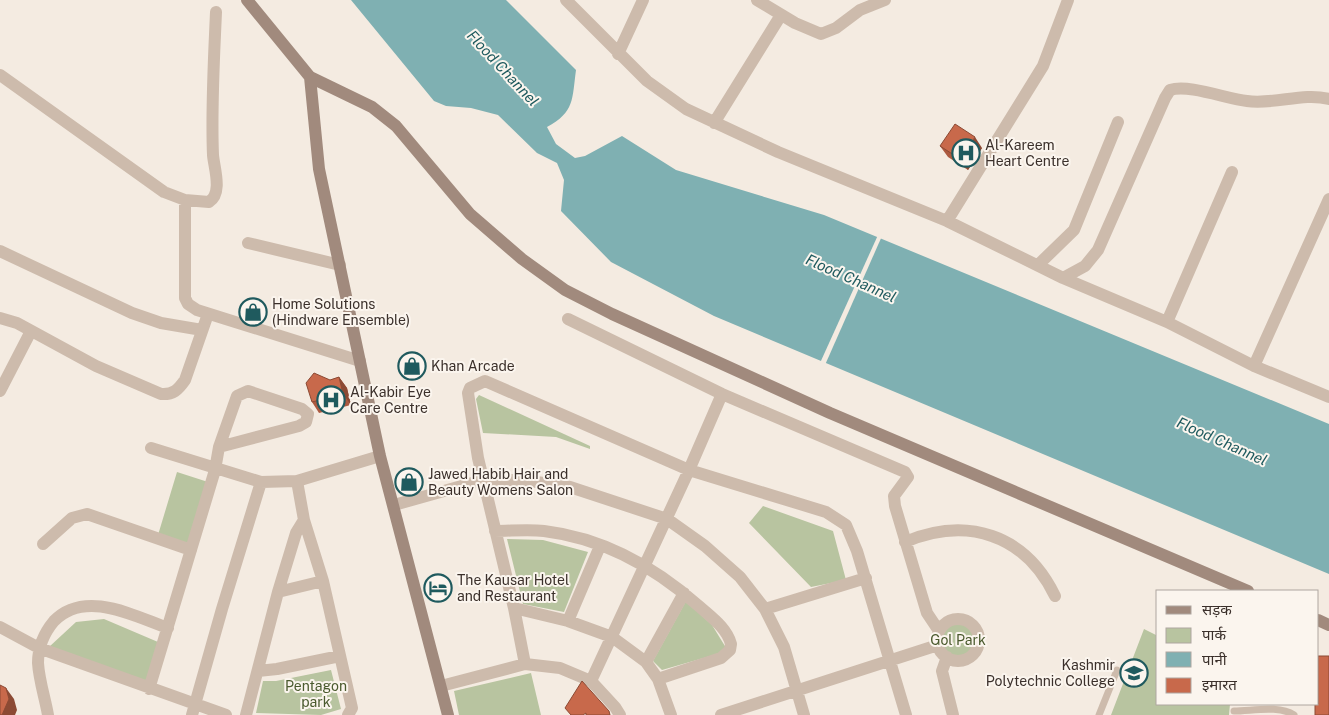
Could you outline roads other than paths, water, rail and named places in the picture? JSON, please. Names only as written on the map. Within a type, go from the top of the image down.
[{"type":"main road","points":[[247,0],[310,77],[372,107],[396,126],[420,157],[470,214],[522,259],[564,290],[612,314],[830,413],[1246,590]]},
{"type":"main road","points":[[310,77],[319,169],[380,456],[448,715]]},
{"type":"street","points":[[566,0],[618,54],[663,94],[714,123],[778,152],[947,221],[1063,278],[1167,322],[1254,366],[1329,398]]},
{"type":"street","points":[[618,54],[643,0]]},
{"type":"street","points":[[757,0],[821,34],[836,28],[860,10],[884,0]]},
{"type":"street","points":[[947,221],[1044,66],[1068,0]]},
{"type":"street","points":[[0,75],[164,192],[185,200],[209,202],[214,198],[216,189],[213,145],[216,12]]},
{"type":"street","points":[[714,123],[781,14]]},
{"type":"street","points":[[1063,278],[1085,266],[1098,250],[1170,90],[1196,91],[1258,102],[1304,97],[1329,99]]},
{"type":"street","points":[[1038,265],[1074,230],[1118,122]]},
{"type":"street","points":[[1167,322],[1232,172]]},
{"type":"street","points":[[185,200],[185,298],[192,307],[208,314],[360,361]]},
{"type":"street","points":[[1254,366],[1329,200]]},
{"type":"street","points":[[248,243],[340,265]]},
{"type":"street","points":[[0,251],[132,313],[161,323],[202,330]]},
{"type":"street","points":[[0,318],[17,323],[96,366],[161,394],[168,394],[180,388],[185,380],[208,314]]},
{"type":"street","points":[[568,319],[722,394],[904,472],[908,477],[896,492],[894,500],[927,613],[939,631]]},
{"type":"street","points":[[0,391],[31,331]]},
{"type":"street","points":[[525,664],[514,608],[483,480],[468,393],[473,385],[484,381],[690,470],[812,507],[834,516],[846,525],[866,578],[906,715]]},
{"type":"street","points":[[149,689],[215,470],[220,447],[234,402],[241,393],[248,391],[302,409],[308,414],[307,421],[298,426],[220,447]]},
{"type":"street","points":[[591,681],[690,470],[722,394]]},
{"type":"street","points":[[151,448],[215,470],[261,482],[297,480],[380,456]]},
{"type":"street","points":[[297,480],[304,520],[323,581],[352,708],[348,715]]},
{"type":"street","points":[[394,505],[483,480],[523,480],[570,487],[667,519],[705,546],[740,577],[765,609],[784,647],[798,689],[804,715]]},
{"type":"street","points":[[193,710],[261,482]]},
{"type":"street","points":[[43,544],[72,518],[87,514],[191,550]]},
{"type":"street","points":[[246,715],[278,592],[296,533],[304,520]]},
{"type":"street","points":[[905,542],[922,535],[948,530],[973,531],[992,536],[1009,544],[1032,561],[1045,577],[1055,596]]},
{"type":"street","points":[[494,531],[544,531],[600,546],[645,565],[684,593],[725,630],[732,644],[730,650],[721,658],[658,679]]},
{"type":"street","points":[[568,621],[600,546]]},
{"type":"street","points":[[765,609],[866,578]]},
{"type":"street","points":[[278,592],[323,581]]},
{"type":"street","points":[[646,662],[684,593]]},
{"type":"street","points":[[48,715],[39,676],[40,648],[51,625],[67,611],[80,606],[107,607],[168,628]]},
{"type":"street","points":[[514,608],[568,621],[612,637],[646,662],[658,679],[671,715]]},
{"type":"street","points":[[956,619],[970,622],[978,634],[978,648],[974,654],[961,660],[947,657],[938,645],[939,631],[943,625],[956,619]]},
{"type":"street","points":[[0,627],[40,648],[149,689],[193,710],[226,715]]},
{"type":"street","points":[[721,715],[938,645]]},
{"type":"street","points":[[258,671],[340,656]]},
{"type":"street","points":[[947,657],[942,671],[953,715]]},
{"type":"street","points":[[441,686],[525,664],[560,668],[591,681],[620,715]]},
{"type":"lane","points":[[1099,715],[1118,670]]},
{"type":"lane","points":[[1234,712],[1279,710],[1288,711],[1294,715]]},
{"type":"water","name":"Flood Channel","points":[[351,0],[506,0],[576,70],[572,97],[567,110],[563,116],[547,127],[556,144],[575,158],[585,156],[622,136],[676,170],[824,215],[1329,424],[1329,574],[714,316],[611,262],[561,211],[564,180],[557,163],[537,153],[498,115],[471,108],[446,106],[434,101]]},
{"type":"place","name":"Al-Kareem Heart Centre","points":[[966,153]]},
{"type":"place","name":"Home Solutions (Hindware Ensemble)","points":[[253,312]]},
{"type":"place","name":"Khan Arcade","points":[[412,366]]},
{"type":"place","name":"Al-Kabir Eye Care Centre","points":[[331,400]]},
{"type":"place","name":"Jawed Habib Hair and Beauty Womens Salon","points":[[409,482]]},
{"type":"place","name":"The Kausar Hotel and Restaurant","points":[[438,588]]},
{"type":"place","name":"Kashmir Polytechnic College","points":[[1134,673]]},
{"type":"park label","name":"Gol Park","points":[[958,640]]},
{"type":"park label","name":"Pentagon park","points":[[316,694]]}]
